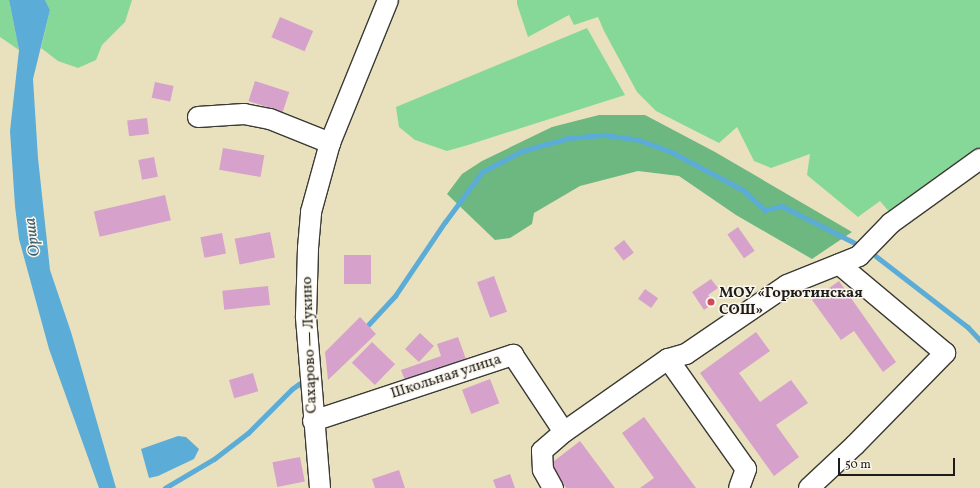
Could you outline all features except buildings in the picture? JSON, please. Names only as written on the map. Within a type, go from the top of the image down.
[{"type":"street","name":"Сахарово — Лукино","points":[[320,488],[313,421],[306,316],[308,248],[312,212],[330,143],[388,0]]},
{"type":"street","points":[[198,116],[244,114],[270,119],[330,143]]},
{"type":"street","points":[[553,488],[543,470],[542,451],[564,432],[668,359],[686,354],[787,285],[858,256],[891,224],[980,159]]},
{"type":"street","points":[[809,488],[855,445],[945,353],[839,264]]},
{"type":"street","name":"Школьная улица","points":[[313,421],[513,355],[564,432]]},
{"type":"street","points":[[668,359],[746,469],[739,488]]},
{"type":"green space","points":[[0,0],[9,0],[19,50],[0,37]]},
{"type":"green space","points":[[45,0],[132,0],[125,22],[102,45],[96,60],[78,68],[58,61],[41,48],[50,10]]},
{"type":"green space","points":[[517,0],[980,0],[980,149],[891,214],[880,201],[858,217],[807,175],[810,154],[771,168],[754,161],[737,127],[719,143],[656,111],[637,92],[598,17],[574,25],[569,15],[528,37]]},
{"type":"green space","points":[[587,28],[625,95],[447,151],[415,140],[399,127],[396,107]]},
{"type":"green space","points":[[599,115],[645,115],[715,152],[852,232],[812,259],[736,215],[679,176],[638,171],[580,186],[534,213],[532,224],[510,238],[495,240],[447,194],[462,174],[482,161],[552,127]]},
{"type":"water","name":"Орша","points":[[9,0],[45,0],[50,10],[33,79],[38,158],[50,270],[71,332],[116,488],[99,488],[49,349],[19,239],[15,206],[10,131],[19,50]]},
{"type":"water","points":[[178,436],[186,437],[199,449],[194,459],[158,476],[149,478],[141,449]]},
{"type":"waterway","points":[[368,325],[395,296],[445,222],[482,172],[522,151],[569,138],[605,135],[639,140],[670,151],[743,190],[765,210],[782,206],[855,243]]},
{"type":"waterway","points":[[876,256],[968,327],[980,340]]},
{"type":"waterway","points":[[165,488],[214,459],[248,433],[292,389],[299,384]]},
{"type":"place","name":"МОУ «Горютинская СОШ»","points":[[711,302]]}]
